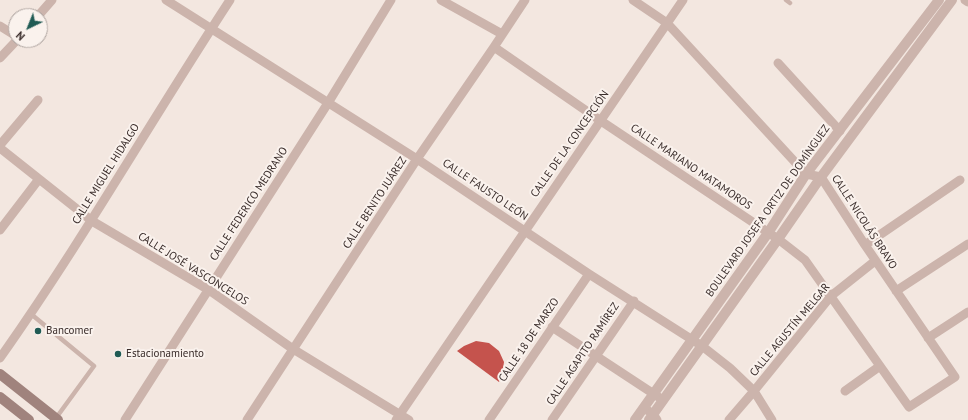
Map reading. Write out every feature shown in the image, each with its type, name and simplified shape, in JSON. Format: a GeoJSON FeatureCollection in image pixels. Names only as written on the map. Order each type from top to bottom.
{"type":"FeatureCollection","features":[{"type":"Feature","properties":{"kind":"main road"},"geometry":{"type":"LineString","coordinates":[[0,374],[57,419]]}},
{"type":"Feature","properties":{"kind":"main road"},"geometry":{"type":"LineString","coordinates":[[0,397],[29,420]]}},
{"type":"Feature","properties":{"kind":"street"},"geometry":{"type":"LineString","coordinates":[[45,8],[52,0]]}},
{"type":"Feature","properties":{"kind":"street","name":"CALLE FAUSTO LEÓN"},"geometry":{"type":"LineString","coordinates":[[166,0],[417,159],[589,274],[634,301],[702,346],[730,368],[754,391],[772,420]]}},
{"type":"Feature","properties":{"kind":"street","name":"CALLE MIGUEL HIDALGO"},"geometry":{"type":"LineString","coordinates":[[0,358],[31,314],[92,221],[211,28],[230,0]]}},
{"type":"Feature","properties":{"kind":"street","name":"CALLE FEDERICO MEDRANO"},"geometry":{"type":"LineString","coordinates":[[125,420],[328,103],[391,0]]}},
{"type":"Feature","properties":{"kind":"street"},"geometry":{"type":"LineString","coordinates":[[441,0],[502,34]]}},
{"type":"Feature","properties":{"kind":"street","name":"CALLE BENITO JUÁREZ"},"geometry":{"type":"LineString","coordinates":[[247,420],[417,159],[525,0]]}},
{"type":"Feature","properties":{"kind":"street"},"geometry":{"type":"LineString","coordinates":[[633,0],[667,23],[806,174]]}},
{"type":"Feature","properties":{"kind":"street","name":"CALLE DE LA CONCEPCIÓN"},"geometry":{"type":"LineString","coordinates":[[398,417],[683,0]]}},
{"type":"Feature","properties":{"kind":"street","name":"BOULEVARD JOSEFA ORTIZ DE DOMÍNGUEZ"},"geometry":{"type":"LineString","coordinates":[[635,420],[768,233],[806,174],[938,0]]}},
{"type":"Feature","properties":{"kind":"street"},"geometry":{"type":"LineString","coordinates":[[644,408],[653,418],[662,400],[702,346],[821,177],[952,0]]}},
{"type":"Feature","properties":{"kind":"street","name":"CALLE MARIANO MATAMOROS"},"geometry":{"type":"LineString","coordinates":[[494,47],[601,121],[778,239],[805,260],[909,407]]}},
{"type":"Feature","properties":{"kind":"street"},"geometry":{"type":"LineString","coordinates":[[0,58],[9,48]]}},
{"type":"Feature","properties":{"kind":"street"},"geometry":{"type":"LineString","coordinates":[[778,63],[840,131]]}},
{"type":"Feature","properties":{"kind":"street"},"geometry":{"type":"LineString","coordinates":[[0,146],[38,100]]}},
{"type":"Feature","properties":{"kind":"street","name":"CALLE JOSÉ VASCONCELOS"},"geometry":{"type":"LineString","coordinates":[[0,146],[39,180],[92,221],[208,290],[293,349],[398,417],[409,420]]}},
{"type":"Feature","properties":{"kind":"street","name":"CALLE NICOLÁS BRAVO"},"geometry":{"type":"LineString","coordinates":[[806,174],[821,177],[865,246],[955,377],[909,407]]}},
{"type":"Feature","properties":{"kind":"street"},"geometry":{"type":"LineString","coordinates":[[0,230],[39,180]]}},
{"type":"Feature","properties":{"kind":"street"},"geometry":{"type":"LineString","coordinates":[[865,246],[960,180]]}},
{"type":"Feature","properties":{"kind":"street"},"geometry":{"type":"LineString","coordinates":[[896,291],[968,244]]}},
{"type":"Feature","properties":{"kind":"street","name":"CALLE AGUSTÍN MELGAR"},"geometry":{"type":"LineString","coordinates":[[729,420],[831,296],[875,260]]}},
{"type":"Feature","properties":{"kind":"street","name":"CALLE 18 DE MARZO"},"geometry":{"type":"LineString","coordinates":[[489,420],[589,274]]}},
{"type":"Feature","properties":{"kind":"street","name":"CALLE AGAPITO RAMÍREZ"},"geometry":{"type":"LineString","coordinates":[[552,420],[634,301]]}},
{"type":"Feature","properties":{"kind":"street"},"geometry":{"type":"LineString","coordinates":[[928,338],[968,312]]}},
{"type":"Feature","properties":{"kind":"street"},"geometry":{"type":"LineString","coordinates":[[552,327],[662,400]]}},
{"type":"Feature","properties":{"kind":"street"},"geometry":{"type":"LineString","coordinates":[[845,391],[880,366]]}},
{"type":"Feature","properties":{"kind":"lane"},"geometry":{"type":"LineString","coordinates":[[31,314],[94,366],[57,419]]}},
{"type":"Feature","properties":{"kind":"building"},"geometry":{"type":"Polygon","coordinates":[[[476,341],[489,343],[499,351],[504,362],[502,375],[499,382],[457,351],[476,341]]]}},
{"type":"Feature","properties":{"kind":"place","name":"Bancomer"},"geometry":{"type":"Point","coordinates":[38,331]}},
{"type":"Feature","properties":{"kind":"place","name":"Estacionamiento"},"geometry":{"type":"Point","coordinates":[118,354]}}]}
